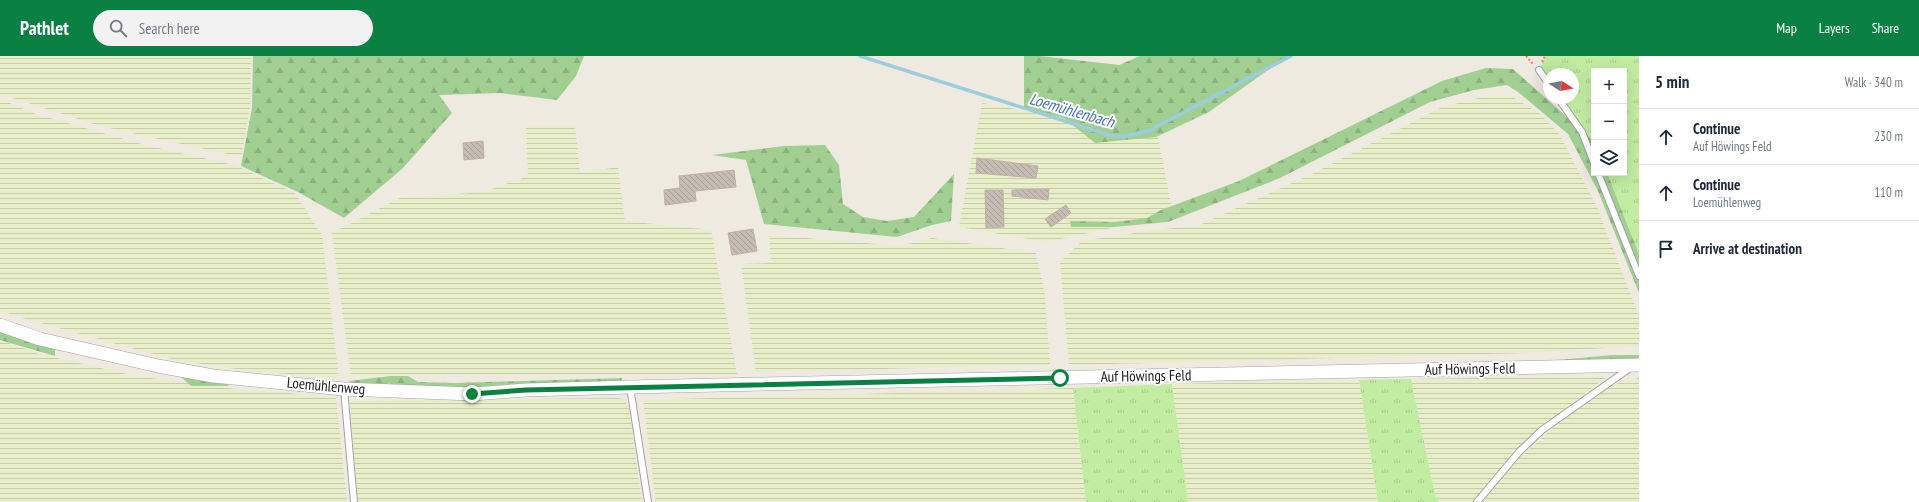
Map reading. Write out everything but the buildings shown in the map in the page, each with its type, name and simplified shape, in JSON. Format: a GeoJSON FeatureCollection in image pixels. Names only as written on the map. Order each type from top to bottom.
{"type":"FeatureCollection","features":[{"type":"Feature","properties":{"kind":"street","name":"Loemühlenweg"},"geometry":{"type":"LineString","coordinates":[[0,325],[40,339],[174,369],[213,376],[344,389],[472,394],[526,390],[658,387]]}},
{"type":"Feature","properties":{"kind":"street","name":"Auf Höwings Feld"},"geometry":{"type":"LineString","coordinates":[[658,387],[1637,365]]}},
{"type":"Feature","properties":{"kind":"lane"},"geometry":{"type":"LineString","coordinates":[[1539,70],[1543,76]]}},
{"type":"Feature","properties":{"kind":"lane"},"geometry":{"type":"LineString","coordinates":[[1562,104],[1582,132],[1591,155]]}},
{"type":"Feature","properties":{"kind":"lane"},"geometry":{"type":"LineString","coordinates":[[1599,176],[1639,276]]}},
{"type":"Feature","properties":{"kind":"lane","name":"Auf Höwings Feld"},"geometry":{"type":"LineString","coordinates":[[1477,502],[1519,452],[1542,430],[1637,365]]}},
{"type":"Feature","properties":{"kind":"lane"},"geometry":{"type":"LineString","coordinates":[[630,387],[648,502]]}},
{"type":"Feature","properties":{"kind":"lane"},"geometry":{"type":"LineString","coordinates":[[344,389],[354,502]]}},
{"type":"Feature","properties":{"kind":"green space"},"geometry":{"type":"Polygon","coordinates":[[[0,56],[251,56],[250,108],[241,157],[100,126],[0,94],[0,56]]]}},
{"type":"Feature","properties":{"kind":"green space"},"geometry":{"type":"Polygon","coordinates":[[[253,56],[584,56],[576,76],[557,100],[501,93],[439,95],[452,113],[402,169],[344,218],[298,192],[241,166],[252,108],[253,56]]]}},
{"type":"Feature","properties":{"kind":"green space"},"geometry":{"type":"Polygon","coordinates":[[[1024,56],[1040,56],[1119,65],[1140,56],[1288,56],[1209,112],[1156,137],[1095,143],[1064,118],[1024,109],[1024,56]]]}},
{"type":"Feature","properties":{"kind":"green space"},"geometry":{"type":"Polygon","coordinates":[[[1546,56],[1639,56],[1639,276],[1599,176],[1627,176],[1627,68],[1591,68],[1591,158],[1561,104],[1579,104],[1579,68],[1543,68],[1543,76],[1539,70],[1546,56]]]}},
{"type":"Feature","properties":{"kind":"green space"},"geometry":{"type":"Polygon","coordinates":[[[1486,68],[1513,69],[1543,96],[1543,104],[1552,104],[1591,138],[1591,176],[1608,176],[1639,255],[1639,293],[1598,191],[1568,134],[1518,92],[1507,85],[1474,90],[1430,102],[1280,178],[1168,222],[1113,227],[1071,227],[1070,221],[1115,222],[1147,218],[1161,210],[1239,181],[1442,81],[1486,68]]]}},
{"type":"Feature","properties":{"kind":"green space"},"geometry":{"type":"Polygon","coordinates":[[[1510,95],[1540,114],[1560,135],[1597,207],[1639,316],[1639,346],[1525,353],[1069,365],[1060,262],[1082,241],[1154,230],[1197,226],[1314,173],[1442,107],[1487,96],[1510,95]]]}},
{"type":"Feature","properties":{"kind":"green space"},"geometry":{"type":"Polygon","coordinates":[[[0,99],[36,114],[145,145],[234,165],[295,193],[322,235],[339,378],[250,371],[175,360],[15,316],[0,310],[0,99]]]}},
{"type":"Feature","properties":{"kind":"green space"},"geometry":{"type":"Polygon","coordinates":[[[982,103],[1061,117],[1098,140],[1158,137],[1173,215],[1047,242],[959,227],[982,103]]]}},
{"type":"Feature","properties":{"kind":"green space"},"geometry":{"type":"Polygon","coordinates":[[[526,126],[575,126],[580,173],[618,167],[625,221],[711,230],[737,374],[482,374],[351,376],[332,233],[400,198],[484,192],[528,176],[526,126]]]}},
{"type":"Feature","properties":{"kind":"green space"},"geometry":{"type":"Polygon","coordinates":[[[825,145],[839,165],[843,204],[863,217],[887,221],[914,217],[954,174],[951,221],[932,225],[897,237],[764,224],[746,160],[712,155],[784,146],[825,145]]]}},
{"type":"Feature","properties":{"kind":"green space"},"geometry":{"type":"Polygon","coordinates":[[[769,235],[901,246],[932,238],[1036,253],[1045,295],[1050,365],[756,372],[741,264],[771,263],[769,235]]]}},
{"type":"Feature","properties":{"kind":"green space"},"geometry":{"type":"Polygon","coordinates":[[[0,332],[55,347],[55,356],[0,340],[0,332]]]}},
{"type":"Feature","properties":{"kind":"green space"},"geometry":{"type":"Polygon","coordinates":[[[0,340],[39,354],[136,376],[226,388],[336,397],[347,502],[0,502],[0,340]]]}},
{"type":"Feature","properties":{"kind":"green space"},"geometry":{"type":"Polygon","coordinates":[[[1612,355],[1639,355],[1639,368],[1536,362],[1612,355]]]}},
{"type":"Feature","properties":{"kind":"green space"},"geometry":{"type":"Polygon","coordinates":[[[210,370],[229,386],[191,386],[180,376],[210,370]]]}},
{"type":"Feature","properties":{"kind":"green space"},"geometry":{"type":"Polygon","coordinates":[[[391,376],[408,376],[418,382],[456,383],[622,378],[620,393],[407,397],[389,383],[368,397],[358,396],[349,381],[391,376]]]}},
{"type":"Feature","properties":{"kind":"green space"},"geometry":{"type":"Polygon","coordinates":[[[1608,376],[1546,423],[1524,442],[1506,461],[1473,502],[1439,502],[1435,495],[1411,379],[1608,376]]]}},
{"type":"Feature","properties":{"kind":"green space"},"geometry":{"type":"Polygon","coordinates":[[[1639,378],[1639,502],[1483,502],[1515,462],[1554,427],[1604,390],[1623,381],[1639,378]]]}},
{"type":"Feature","properties":{"kind":"green space"},"geometry":{"type":"Polygon","coordinates":[[[1411,379],[1435,495],[1439,502],[1378,502],[1359,380],[1411,379]]]}},
{"type":"Feature","properties":{"kind":"green space"},"geometry":{"type":"Polygon","coordinates":[[[1359,380],[1378,502],[1188,502],[1172,384],[1359,380]]]}},
{"type":"Feature","properties":{"kind":"green space"},"geometry":{"type":"Polygon","coordinates":[[[1172,384],[1188,502],[1086,502],[1073,388],[1172,384]]]}},
{"type":"Feature","properties":{"kind":"green space"},"geometry":{"type":"Polygon","coordinates":[[[1073,388],[1086,502],[656,502],[643,400],[1073,388]]]}},
{"type":"Feature","properties":{"kind":"green space"},"geometry":{"type":"Polygon","coordinates":[[[624,399],[629,409],[642,502],[358,502],[350,401],[624,399]]]}},
{"type":"Feature","properties":{"kind":"waterway","name":"Loemühlenbach"},"geometry":{"type":"LineString","coordinates":[[860,56],[1112,136],[1127,136],[1150,130],[1291,56]]}},
{"type":"Feature","properties":{"kind":"route"},"geometry":{"type":"LineString","coordinates":[[472,394],[526,390],[1060,378]]}}]}
